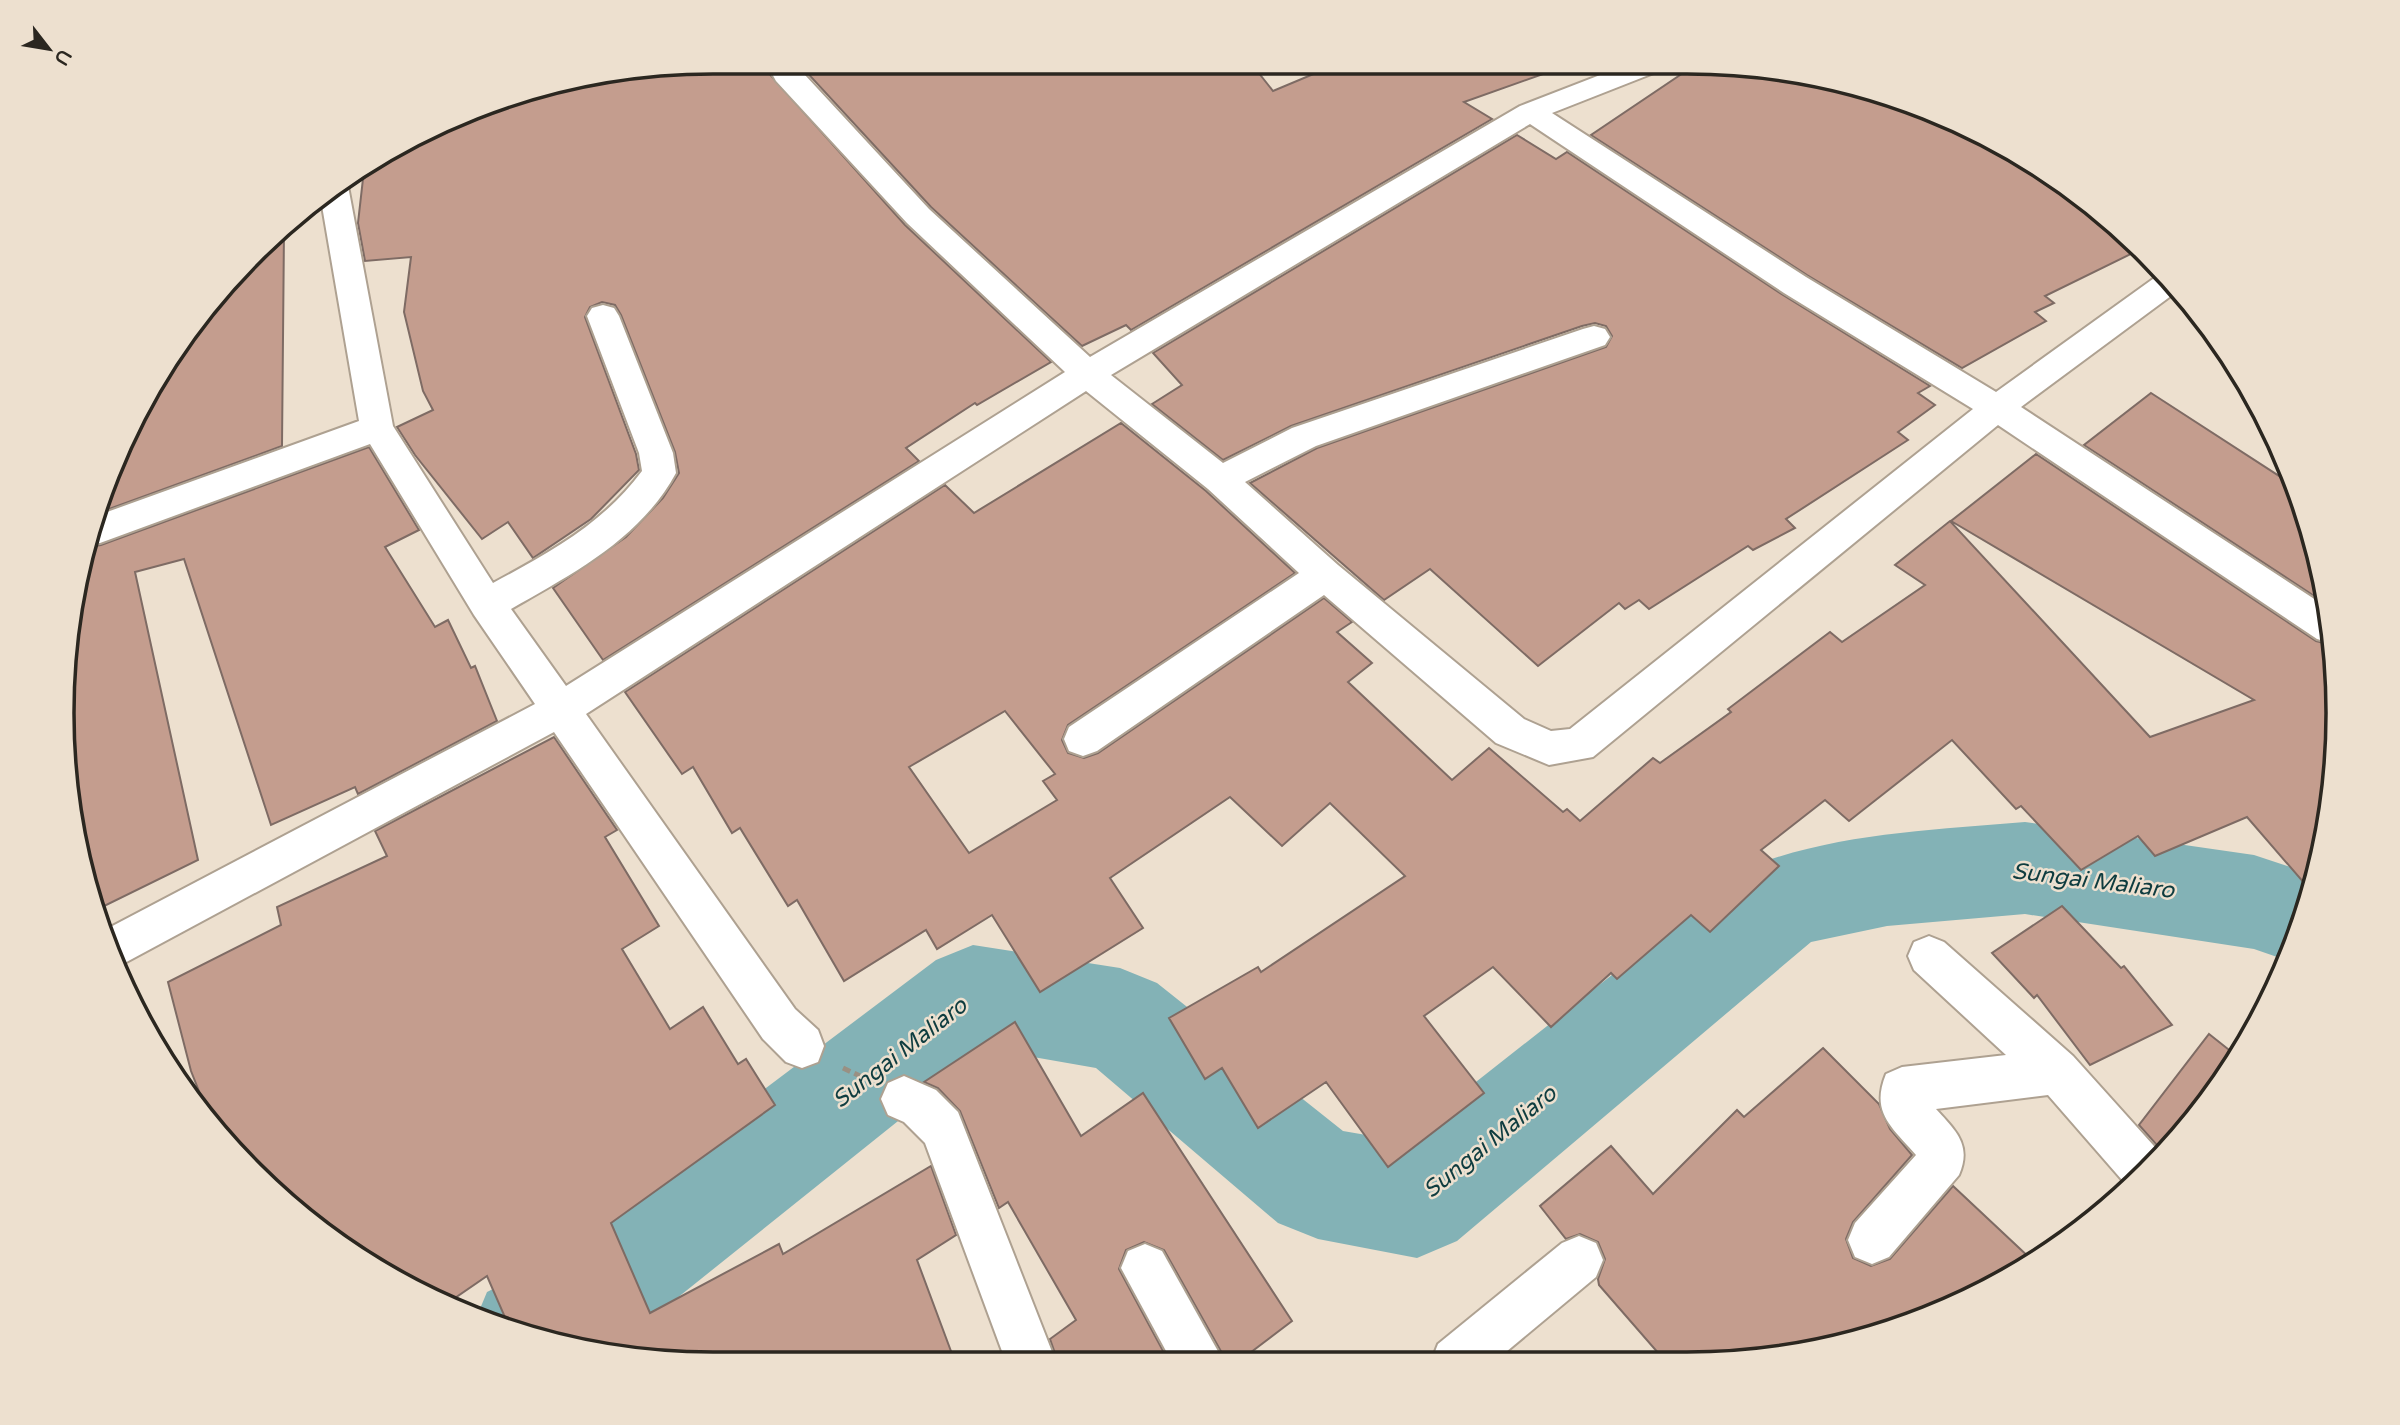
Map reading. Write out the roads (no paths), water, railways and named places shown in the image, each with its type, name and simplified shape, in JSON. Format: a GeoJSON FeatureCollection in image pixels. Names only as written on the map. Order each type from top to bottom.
{"type":"FeatureCollection","features":[{"type":"Feature","properties":{"kind":"street"},"geometry":{"type":"LineString","coordinates":[[785,74],[918,216],[1087,374],[1220,480],[1325,575],[1510,731],[1549,748],[1579,745],[1997,408],[2163,286]]}},
{"type":"Feature","properties":{"kind":"street"},"geometry":{"type":"LineString","coordinates":[[117,945],[562,709],[1087,374],[1530,112],[1626,74]]}},
{"type":"Feature","properties":{"kind":"street"},"geometry":{"type":"LineString","coordinates":[[1530,112],[1795,285],[1997,408],[2320,621]]}},
{"type":"Feature","properties":{"kind":"street"},"geometry":{"type":"LineString","coordinates":[[325,205],[377,428],[487,604],[779,1024],[802,1046]]}},
{"type":"Feature","properties":{"kind":"street"},"geometry":{"type":"LineString","coordinates":[[487,604],[591,545],[645,497],[659,473],[656,453],[603,316]]}},
{"type":"Feature","properties":{"kind":"street"},"geometry":{"type":"LineString","coordinates":[[1220,480],[1304,437],[1594,337]]}},
{"type":"Feature","properties":{"kind":"street"},"geometry":{"type":"LineString","coordinates":[[101,528],[377,428]]}},
{"type":"Feature","properties":{"kind":"street"},"geometry":{"type":"LineString","coordinates":[[1083,739],[1325,575]]}},
{"type":"Feature","properties":{"kind":"street"},"geometry":{"type":"LineString","coordinates":[[1929,956],[2057,1072],[2139,1164]]}},
{"type":"Feature","properties":{"kind":"street"},"geometry":{"type":"LineString","coordinates":[[1872,1240],[1942,1159],[1940,1148],[1901,1102],[1902,1090],[2057,1072]]}},
{"type":"Feature","properties":{"kind":"street"},"geometry":{"type":"LineString","coordinates":[[904,1099],[920,1105],[942,1128],[1027,1352]]}},
{"type":"Feature","properties":{"kind":"street"},"geometry":{"type":"LineString","coordinates":[[1469,1352],[1579,1260]]}},
{"type":"Feature","properties":{"kind":"street"},"geometry":{"type":"LineString","coordinates":[[1145,1268],[1193,1352]]}},
{"type":"Feature","properties":{"kind":"waterway","name":"Sungai Maliaro"},"geometry":{"type":"LineString","coordinates":[[541,1328],[553,1322],[973,996],[1120,1020],[1318,1183],[1417,1201],[1785,900],[1887,880],[2025,868],[2254,902],[2294,915]]}}]}
